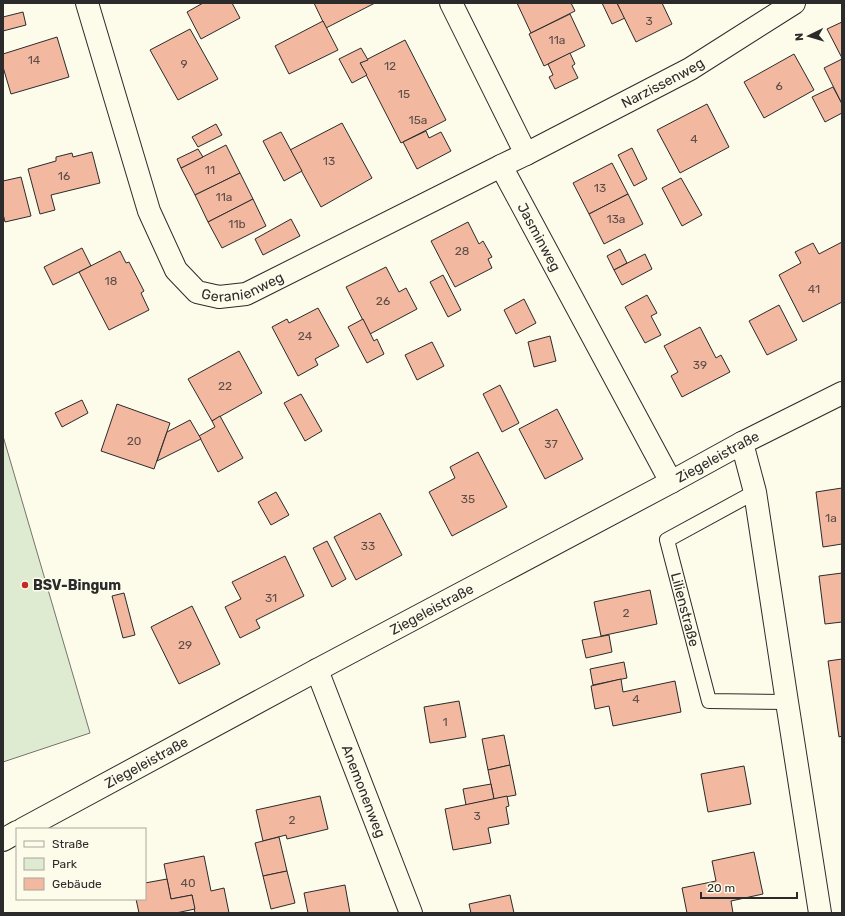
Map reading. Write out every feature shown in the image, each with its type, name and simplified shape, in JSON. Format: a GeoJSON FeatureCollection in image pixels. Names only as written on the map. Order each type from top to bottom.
{"type":"FeatureCollection","features":[{"type":"Feature","properties":{"kind":"street","name":"Geranienweg"},"geometry":{"type":"LineString","coordinates":[[87,3],[149,211],[176,270],[197,292],[219,297],[246,294],[501,166]]}},
{"type":"Feature","properties":{"kind":"street"},"geometry":{"type":"LineString","coordinates":[[451,3],[526,154],[501,166]]}},
{"type":"Feature","properties":{"kind":"street","name":"Narzissenweg"},"geometry":{"type":"LineString","coordinates":[[526,154],[690,69],[794,3]]}},
{"type":"Feature","properties":{"kind":"street","name":"Jasminweg"},"geometry":{"type":"LineString","coordinates":[[501,166],[671,482]]}},
{"type":"Feature","properties":{"kind":"street","name":"Ziegeleistraße"},"geometry":{"type":"LineString","coordinates":[[25,828],[742,443],[842,393]]}},
{"type":"Feature","properties":{"kind":"street"},"geometry":{"type":"LineString","coordinates":[[742,443],[755,492],[820,913]]}},
{"type":"Feature","properties":{"kind":"street","name":"Anemonenweg"},"geometry":{"type":"LineString","coordinates":[[317,670],[411,913]]}},
{"type":"Feature","properties":{"kind":"street"},"geometry":{"type":"LineString","coordinates":[[3,840],[16,833]]}},
{"type":"Feature","properties":{"kind":"lane","name":"Lilienstraße"},"geometry":{"type":"LineString","coordinates":[[755,492],[667,540],[709,700],[787,702]]}},
{"type":"Feature","properties":{"kind":"green space","name":"BSV-Bingum"},"geometry":{"type":"Polygon","coordinates":[[[3,436],[90,733],[3,762],[3,436]]]}},
{"type":"Feature","properties":{"kind":"building"},"geometry":{"type":"Polygon","coordinates":[[[203,3],[232,3],[240,18],[201,39],[187,12],[203,3]]]}},
{"type":"Feature","properties":{"kind":"building"},"geometry":{"type":"Polygon","coordinates":[[[314,3],[375,3],[326,28],[314,3]]]}},
{"type":"Feature","properties":{"kind":"building"},"geometry":{"type":"Polygon","coordinates":[[[517,3],[571,3],[575,11],[531,33],[517,3]]]}},
{"type":"Feature","properties":{"kind":"building"},"geometry":{"type":"Polygon","coordinates":[[[602,3],[617,3],[625,18],[612,24],[602,3]]]}},
{"type":"Feature","properties":{"kind":"building"},"geometry":{"type":"Polygon","coordinates":[[[617,3],[662,3],[672,24],[636,42],[617,3]]]}},
{"type":"Feature","properties":{"kind":"building"},"geometry":{"type":"Polygon","coordinates":[[[23,12],[26,25],[3,31],[3,17],[23,12]]]}},
{"type":"Feature","properties":{"kind":"building"},"geometry":{"type":"Polygon","coordinates":[[[570,14],[585,46],[544,66],[529,34],[570,14]]]}},
{"type":"Feature","properties":{"kind":"building"},"geometry":{"type":"Polygon","coordinates":[[[323,21],[338,50],[289,74],[275,46],[323,21]]]}},
{"type":"Feature","properties":{"kind":"building"},"geometry":{"type":"Polygon","coordinates":[[[842,22],[842,58],[827,29],[842,22]]]}},
{"type":"Feature","properties":{"kind":"building"},"geometry":{"type":"Polygon","coordinates":[[[190,29],[218,79],[178,100],[150,50],[190,29]]]}},
{"type":"Feature","properties":{"kind":"building"},"geometry":{"type":"Polygon","coordinates":[[[57,37],[69,77],[11,94],[3,67],[3,54],[57,37]]]}},
{"type":"Feature","properties":{"kind":"building"},"geometry":{"type":"Polygon","coordinates":[[[405,40],[446,120],[401,143],[360,63],[405,40]]]}},
{"type":"Feature","properties":{"kind":"building"},"geometry":{"type":"Polygon","coordinates":[[[361,48],[368,60],[360,63],[367,75],[352,83],[339,59],[361,48]]]}},
{"type":"Feature","properties":{"kind":"building"},"geometry":{"type":"Polygon","coordinates":[[[570,53],[575,64],[572,66],[578,78],[555,89],[549,77],[553,75],[548,64],[570,53]]]}},
{"type":"Feature","properties":{"kind":"building"},"geometry":{"type":"Polygon","coordinates":[[[794,54],[814,90],[764,118],[744,82],[794,54]]]}},
{"type":"Feature","properties":{"kind":"building"},"geometry":{"type":"Polygon","coordinates":[[[842,59],[842,104],[824,68],[842,59]]]}},
{"type":"Feature","properties":{"kind":"building"},"geometry":{"type":"Polygon","coordinates":[[[833,87],[842,104],[842,113],[825,122],[812,97],[833,87]]]}},
{"type":"Feature","properties":{"kind":"building"},"geometry":{"type":"Polygon","coordinates":[[[707,104],[729,147],[680,173],[657,130],[707,104]]]}},
{"type":"Feature","properties":{"kind":"building"},"geometry":{"type":"Polygon","coordinates":[[[342,123],[372,178],[321,207],[290,150],[342,123]]]}},
{"type":"Feature","properties":{"kind":"building"},"geometry":{"type":"Polygon","coordinates":[[[216,124],[222,135],[198,147],[192,137],[216,124]]]}},
{"type":"Feature","properties":{"kind":"building"},"geometry":{"type":"Polygon","coordinates":[[[426,131],[429,138],[441,132],[451,151],[417,169],[403,142],[426,131]]]}},
{"type":"Feature","properties":{"kind":"building"},"geometry":{"type":"Polygon","coordinates":[[[281,132],[302,171],[284,181],[263,141],[281,132]]]}},
{"type":"Feature","properties":{"kind":"building"},"geometry":{"type":"Polygon","coordinates":[[[226,145],[240,173],[195,195],[181,168],[226,145]]]}},
{"type":"Feature","properties":{"kind":"building"},"geometry":{"type":"Polygon","coordinates":[[[632,148],[647,179],[634,186],[618,155],[632,148]]]}},
{"type":"Feature","properties":{"kind":"building"},"geometry":{"type":"Polygon","coordinates":[[[198,149],[203,157],[181,168],[177,159],[198,149]]]}},
{"type":"Feature","properties":{"kind":"building"},"geometry":{"type":"Polygon","coordinates":[[[92,152],[100,183],[51,195],[55,210],[40,214],[28,169],[56,161],[56,157],[72,153],[73,157],[92,152]]]}},
{"type":"Feature","properties":{"kind":"building"},"geometry":{"type":"Polygon","coordinates":[[[612,163],[628,194],[589,214],[573,183],[612,163]]]}},
{"type":"Feature","properties":{"kind":"building"},"geometry":{"type":"Polygon","coordinates":[[[240,173],[253,199],[208,222],[195,195],[240,173]]]}},
{"type":"Feature","properties":{"kind":"building"},"geometry":{"type":"Polygon","coordinates":[[[21,177],[31,216],[5,222],[3,214],[3,181],[21,177]]]}},
{"type":"Feature","properties":{"kind":"building"},"geometry":{"type":"Polygon","coordinates":[[[681,178],[702,215],[682,226],[662,188],[681,178]]]}},
{"type":"Feature","properties":{"kind":"building"},"geometry":{"type":"Polygon","coordinates":[[[628,194],[643,224],[604,244],[589,214],[628,194]]]}},
{"type":"Feature","properties":{"kind":"building"},"geometry":{"type":"Polygon","coordinates":[[[253,199],[266,226],[222,248],[208,222],[253,199]]]}},
{"type":"Feature","properties":{"kind":"building"},"geometry":{"type":"Polygon","coordinates":[[[291,219],[300,236],[263,255],[255,239],[291,219]]]}},
{"type":"Feature","properties":{"kind":"building"},"geometry":{"type":"Polygon","coordinates":[[[468,222],[479,244],[483,241],[492,257],[488,259],[492,268],[455,287],[431,241],[468,222]]]}},
{"type":"Feature","properties":{"kind":"building"},"geometry":{"type":"Polygon","coordinates":[[[842,242],[842,302],[803,322],[779,275],[801,263],[795,252],[813,243],[819,254],[842,242]]]}},
{"type":"Feature","properties":{"kind":"building"},"geometry":{"type":"Polygon","coordinates":[[[82,248],[91,266],[53,285],[44,267],[82,248]]]}},
{"type":"Feature","properties":{"kind":"building"},"geometry":{"type":"Polygon","coordinates":[[[620,249],[627,263],[614,270],[607,256],[620,249]]]}},
{"type":"Feature","properties":{"kind":"building"},"geometry":{"type":"Polygon","coordinates":[[[120,251],[126,263],[129,262],[144,291],[141,293],[149,310],[109,330],[79,272],[120,251]]]}},
{"type":"Feature","properties":{"kind":"building"},"geometry":{"type":"Polygon","coordinates":[[[645,254],[652,269],[622,285],[614,270],[645,254]]]}},
{"type":"Feature","properties":{"kind":"building"},"geometry":{"type":"Polygon","coordinates":[[[386,267],[399,292],[406,288],[417,309],[370,334],[346,287],[386,267]]]}},
{"type":"Feature","properties":{"kind":"building"},"geometry":{"type":"Polygon","coordinates":[[[443,275],[461,310],[448,317],[430,282],[443,275]]]}},
{"type":"Feature","properties":{"kind":"building"},"geometry":{"type":"Polygon","coordinates":[[[647,295],[657,313],[651,316],[661,335],[645,343],[625,307],[647,295]]]}},
{"type":"Feature","properties":{"kind":"building"},"geometry":{"type":"Polygon","coordinates":[[[524,299],[536,323],[516,334],[504,310],[524,299]]]}},
{"type":"Feature","properties":{"kind":"building"},"geometry":{"type":"Polygon","coordinates":[[[779,305],[797,340],[767,355],[749,321],[779,305]]]}},
{"type":"Feature","properties":{"kind":"building"},"geometry":{"type":"Polygon","coordinates":[[[318,308],[339,346],[315,359],[318,365],[298,376],[272,327],[287,319],[289,323],[318,308]]]}},
{"type":"Feature","properties":{"kind":"building"},"geometry":{"type":"Polygon","coordinates":[[[363,319],[374,341],[377,339],[384,354],[367,363],[348,327],[363,319]]]}},
{"type":"Feature","properties":{"kind":"building"},"geometry":{"type":"Polygon","coordinates":[[[700,327],[716,358],[721,355],[730,372],[682,397],[671,376],[678,372],[664,346],[700,327]]]}},
{"type":"Feature","properties":{"kind":"building"},"geometry":{"type":"Polygon","coordinates":[[[550,336],[556,361],[534,367],[528,342],[550,336]]]}},
{"type":"Feature","properties":{"kind":"building"},"geometry":{"type":"Polygon","coordinates":[[[432,342],[444,366],[417,380],[405,355],[432,342]]]}},
{"type":"Feature","properties":{"kind":"building"},"geometry":{"type":"Polygon","coordinates":[[[239,351],[262,393],[212,421],[188,379],[239,351]]]}},
{"type":"Feature","properties":{"kind":"building"},"geometry":{"type":"Polygon","coordinates":[[[500,385],[519,423],[502,432],[483,394],[500,385]]]}},
{"type":"Feature","properties":{"kind":"building"},"geometry":{"type":"Polygon","coordinates":[[[301,394],[322,431],[305,441],[284,403],[301,394]]]}},
{"type":"Feature","properties":{"kind":"building"},"geometry":{"type":"Polygon","coordinates":[[[82,400],[88,413],[62,427],[55,413],[82,400]]]}},
{"type":"Feature","properties":{"kind":"building"},"geometry":{"type":"Polygon","coordinates":[[[117,404],[170,423],[154,469],[101,451],[117,404]]]}},
{"type":"Feature","properties":{"kind":"building"},"geometry":{"type":"Polygon","coordinates":[[[557,409],[583,459],[545,479],[519,429],[557,409]]]}},
{"type":"Feature","properties":{"kind":"building"},"geometry":{"type":"Polygon","coordinates":[[[220,416],[243,458],[218,472],[199,436],[215,427],[212,421],[220,416]]]}},
{"type":"Feature","properties":{"kind":"building"},"geometry":{"type":"Polygon","coordinates":[[[190,420],[201,439],[157,461],[167,432],[190,420]]]}},
{"type":"Feature","properties":{"kind":"building"},"geometry":{"type":"Polygon","coordinates":[[[478,452],[507,507],[452,536],[429,492],[455,478],[450,467],[478,452]]]}},
{"type":"Feature","properties":{"kind":"building"},"geometry":{"type":"Polygon","coordinates":[[[842,488],[842,544],[823,547],[816,492],[842,488]]]}},
{"type":"Feature","properties":{"kind":"building"},"geometry":{"type":"Polygon","coordinates":[[[276,492],[289,515],[271,525],[258,502],[276,492]]]}},
{"type":"Feature","properties":{"kind":"building"},"geometry":{"type":"Polygon","coordinates":[[[380,513],[402,555],[356,580],[334,537],[380,513]]]}},
{"type":"Feature","properties":{"kind":"building"},"geometry":{"type":"Polygon","coordinates":[[[327,541],[346,579],[332,587],[313,548],[327,541]]]}},
{"type":"Feature","properties":{"kind":"building"},"geometry":{"type":"Polygon","coordinates":[[[285,556],[304,596],[256,620],[260,628],[240,638],[225,607],[241,599],[232,582],[285,556]]]}},
{"type":"Feature","properties":{"kind":"building"},"geometry":{"type":"Polygon","coordinates":[[[842,573],[842,622],[825,624],[819,576],[842,573]]]}},
{"type":"Feature","properties":{"kind":"building"},"geometry":{"type":"Polygon","coordinates":[[[650,590],[657,624],[601,636],[594,602],[650,590]]]}},
{"type":"Feature","properties":{"kind":"building"},"geometry":{"type":"Polygon","coordinates":[[[124,593],[135,635],[123,638],[112,596],[124,593]]]}},
{"type":"Feature","properties":{"kind":"building"},"geometry":{"type":"Polygon","coordinates":[[[192,606],[220,664],[179,684],[151,627],[192,606]]]}},
{"type":"Feature","properties":{"kind":"building"},"geometry":{"type":"Polygon","coordinates":[[[609,635],[612,652],[586,658],[582,640],[609,635]]]}},
{"type":"Feature","properties":{"kind":"building"},"geometry":{"type":"Polygon","coordinates":[[[842,659],[842,736],[839,737],[828,661],[842,659]]]}},
{"type":"Feature","properties":{"kind":"building"},"geometry":{"type":"Polygon","coordinates":[[[624,662],[627,678],[593,685],[590,669],[624,662]]]}},
{"type":"Feature","properties":{"kind":"building"},"geometry":{"type":"Polygon","coordinates":[[[621,679],[623,692],[675,681],[681,712],[613,726],[609,706],[595,709],[591,686],[621,679]]]}},
{"type":"Feature","properties":{"kind":"building"},"geometry":{"type":"Polygon","coordinates":[[[459,701],[466,737],[430,743],[424,707],[459,701]]]}},
{"type":"Feature","properties":{"kind":"building"},"geometry":{"type":"Polygon","coordinates":[[[504,735],[510,765],[488,770],[482,739],[504,735]]]}},
{"type":"Feature","properties":{"kind":"building"},"geometry":{"type":"Polygon","coordinates":[[[510,765],[516,795],[494,799],[488,770],[510,765]]]}},
{"type":"Feature","properties":{"kind":"building"},"geometry":{"type":"Polygon","coordinates":[[[744,766],[751,804],[708,812],[701,774],[744,766]]]}},
{"type":"Feature","properties":{"kind":"building"},"geometry":{"type":"Polygon","coordinates":[[[491,784],[494,799],[466,805],[463,789],[491,784]]]}},
{"type":"Feature","properties":{"kind":"building"},"geometry":{"type":"Polygon","coordinates":[[[320,796],[328,829],[287,839],[286,835],[263,841],[256,810],[320,796]]]}},
{"type":"Feature","properties":{"kind":"building"},"geometry":{"type":"Polygon","coordinates":[[[507,796],[509,806],[506,807],[509,824],[488,828],[491,843],[453,850],[445,809],[507,796]]]}},
{"type":"Feature","properties":{"kind":"building"},"geometry":{"type":"Polygon","coordinates":[[[279,837],[287,871],[263,876],[255,843],[279,837]]]}},
{"type":"Feature","properties":{"kind":"building"},"geometry":{"type":"Polygon","coordinates":[[[754,852],[763,894],[731,901],[733,913],[687,913],[682,888],[716,881],[712,861],[754,852]]]}},
{"type":"Feature","properties":{"kind":"building"},"geometry":{"type":"Polygon","coordinates":[[[204,856],[211,891],[224,888],[229,913],[195,913],[192,895],[171,899],[164,864],[204,856]]]}},
{"type":"Feature","properties":{"kind":"building"},"geometry":{"type":"Polygon","coordinates":[[[287,871],[295,903],[271,909],[263,876],[287,871]]]}},
{"type":"Feature","properties":{"kind":"building"},"geometry":{"type":"Polygon","coordinates":[[[167,879],[171,899],[192,895],[195,909],[176,913],[139,913],[136,900],[146,900],[146,883],[167,879]]]}},
{"type":"Feature","properties":{"kind":"building"},"geometry":{"type":"Polygon","coordinates":[[[345,885],[350,913],[308,913],[304,893],[345,885]]]}},
{"type":"Feature","properties":{"kind":"building"},"geometry":{"type":"Polygon","coordinates":[[[510,895],[514,913],[471,913],[469,904],[510,895]]]}},
{"type":"Feature","properties":{"kind":"place","name":"BSV-Bingum"},"geometry":{"type":"Point","coordinates":[25,585]}}]}
